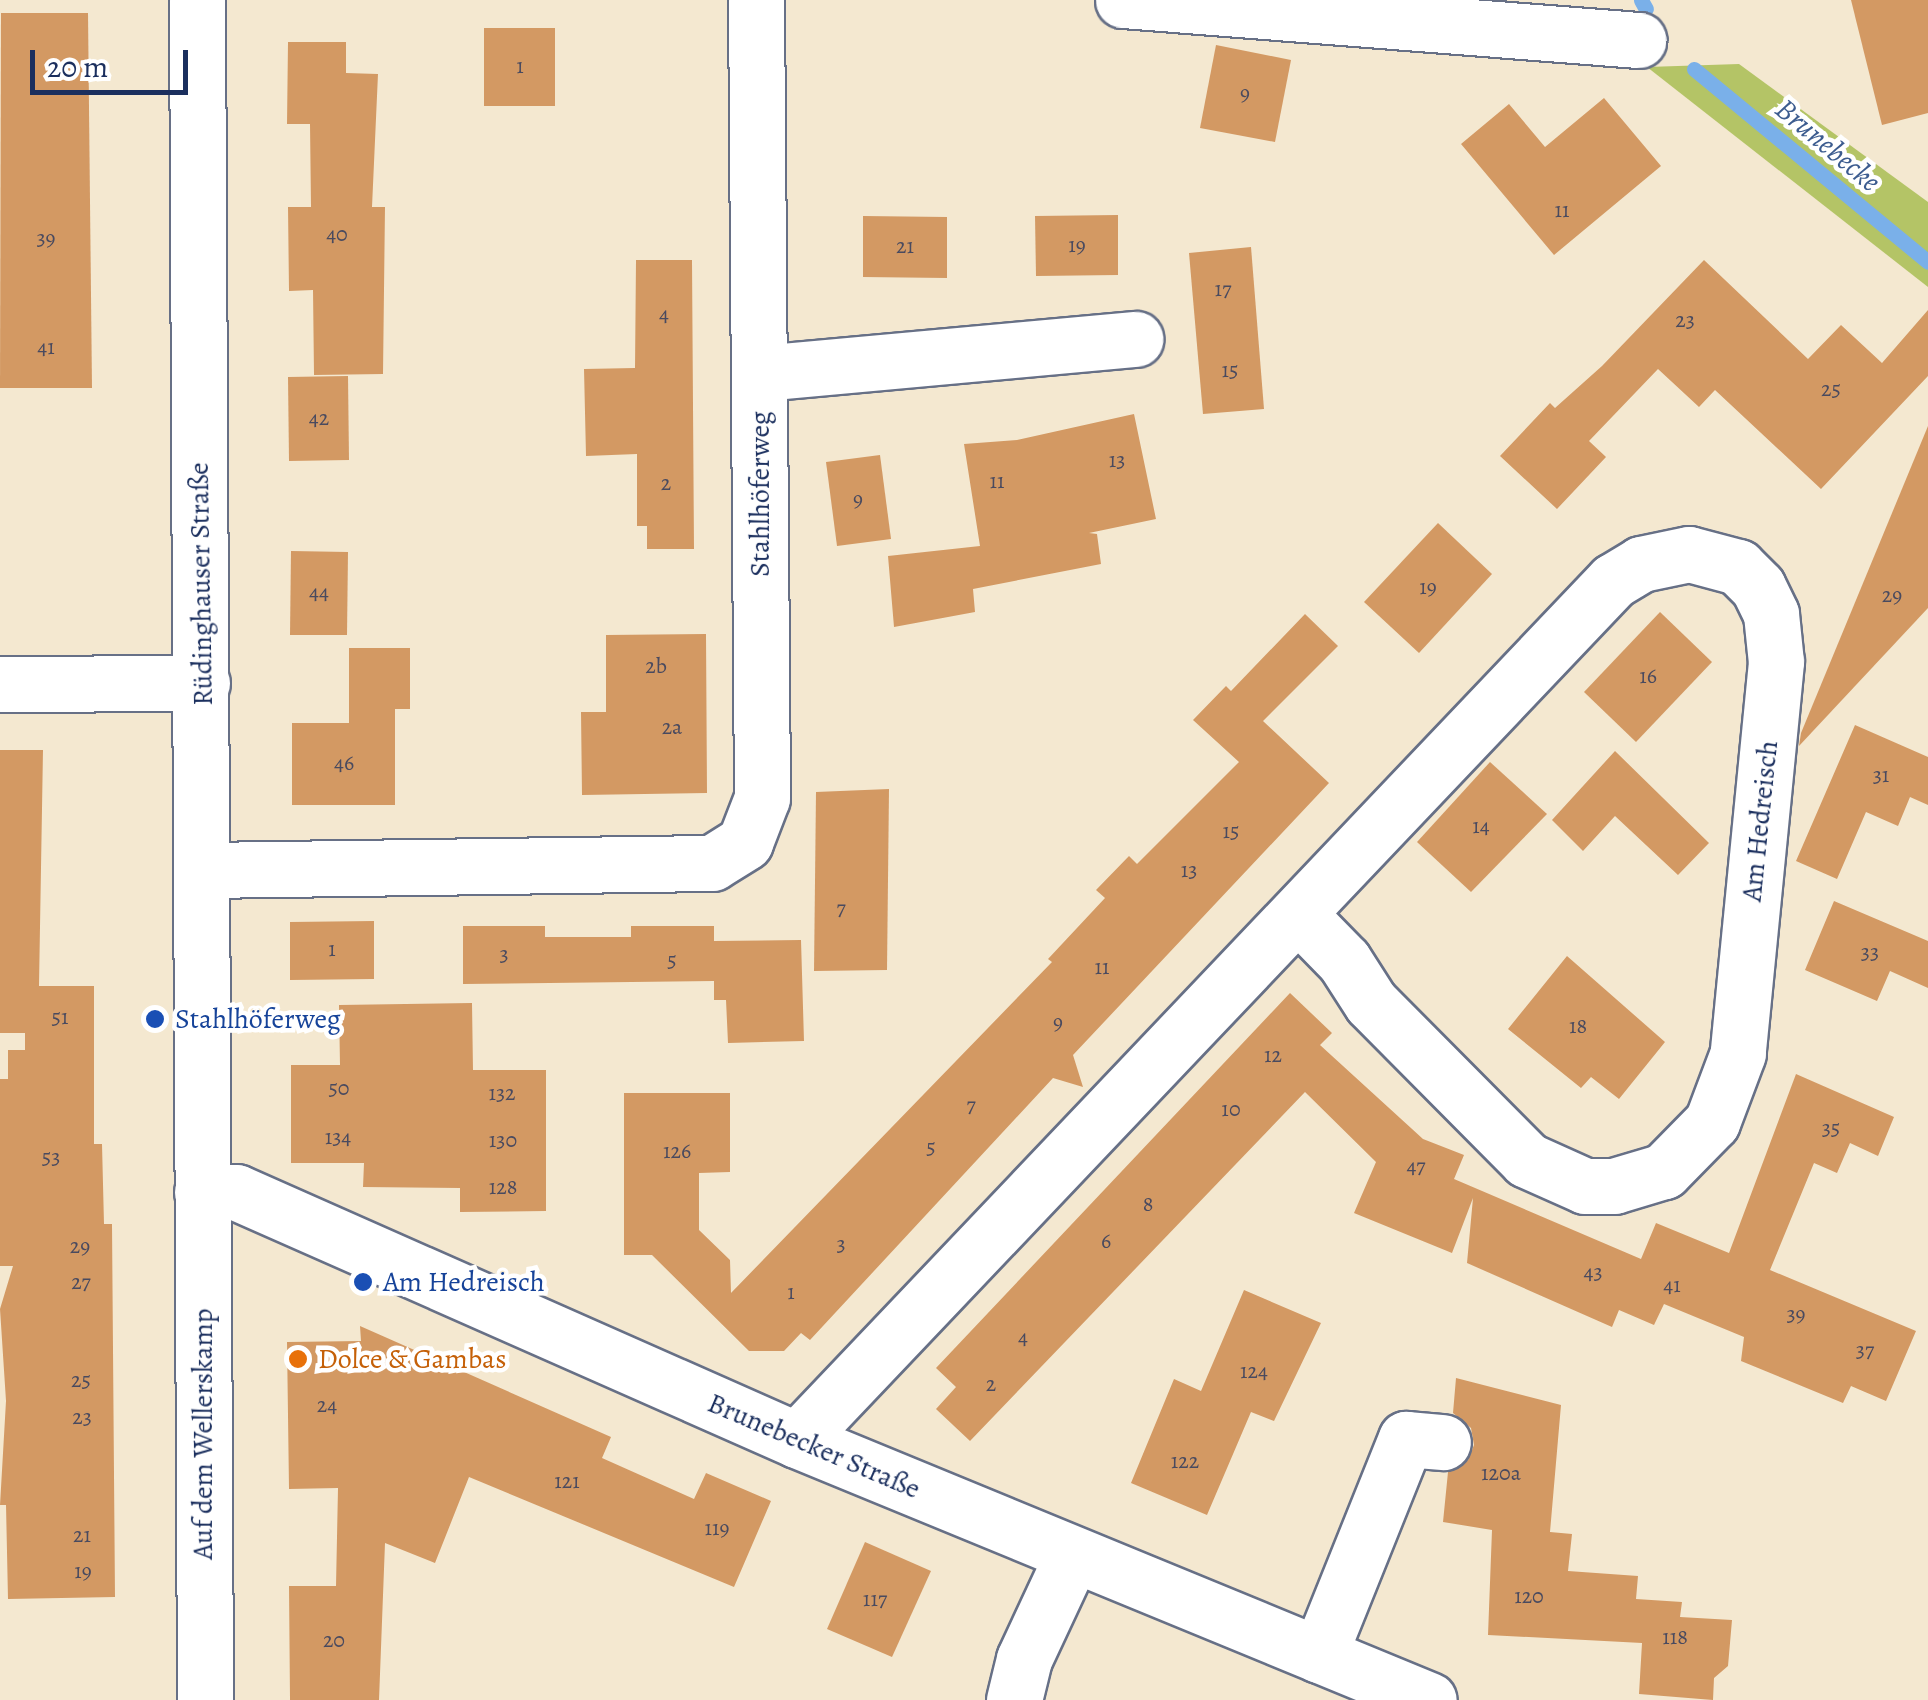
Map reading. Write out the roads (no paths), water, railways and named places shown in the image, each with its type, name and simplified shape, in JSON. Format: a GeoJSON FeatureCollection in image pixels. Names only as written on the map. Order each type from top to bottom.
{"type":"FeatureCollection","features":[{"type":"Feature","properties":{"kind":"street","name":"Rüdinghauser Straße"},"geometry":{"type":"LineString","coordinates":[[197,0],[202,1180]]}},
{"type":"Feature","properties":{"kind":"street","name":"Stahlhöferweg"},"geometry":{"type":"LineString","coordinates":[[203,870],[712,863],[731,855],[757,822],[762,798],[756,0]]}},
{"type":"Feature","properties":{"kind":"street"},"geometry":{"type":"LineString","coordinates":[[1123,0],[1638,40]]}},
{"type":"Feature","properties":{"kind":"street","name":"Stahlhöferweg"},"geometry":{"type":"LineString","coordinates":[[761,373],[1135,339]]}},
{"type":"Feature","properties":{"kind":"street","name":"Am Hedreisch"},"geometry":{"type":"LineString","coordinates":[[797,1440],[1614,582],[1641,564],[1689,554],[1738,567],[1758,587],[1771,614],[1776,662],[1738,1053],[1712,1122],[1664,1171],[1614,1186],[1584,1186],[1528,1160],[1371,1003],[1344,961],[1298,914]]}},
{"type":"Feature","properties":{"kind":"street"},"geometry":{"type":"LineString","coordinates":[[0,684],[202,684]]}},
{"type":"Feature","properties":{"kind":"street","name":"Brunebecker Straße"},"geometry":{"type":"LineString","coordinates":[[202,1180],[797,1440],[1429,1700]]}},
{"type":"Feature","properties":{"kind":"street","name":"Auf dem Wellerskamp"},"geometry":{"type":"LineString","coordinates":[[202,1180],[205,1700]]}},
{"type":"Feature","properties":{"kind":"street"},"geometry":{"type":"LineString","coordinates":[[1319,1655],[1406,1439],[1443,1442]]}},
{"type":"Feature","properties":{"kind":"street"},"geometry":{"type":"LineString","coordinates":[[1014,1700],[1024,1658],[1072,1556]]}},
{"type":"Feature","properties":{"kind":"waterway","name":"Brunebecke"},"geometry":{"type":"LineString","coordinates":[[1641,0],[1646,9]]}},
{"type":"Feature","properties":{"kind":"waterway","name":"Brunebecke"},"geometry":{"type":"LineString","coordinates":[[1694,69],[1928,262]]}},
{"type":"Feature","properties":{"kind":"place","name":"Stahlhöferweg"},"geometry":{"type":"Point","coordinates":[155,1019]}},
{"type":"Feature","properties":{"kind":"place","name":"Am Hedreisch"},"geometry":{"type":"Point","coordinates":[363,1282]}},
{"type":"Feature","properties":{"kind":"place","name":"Dolce & Gambas"},"geometry":{"type":"Point","coordinates":[298,1359]}}]}
